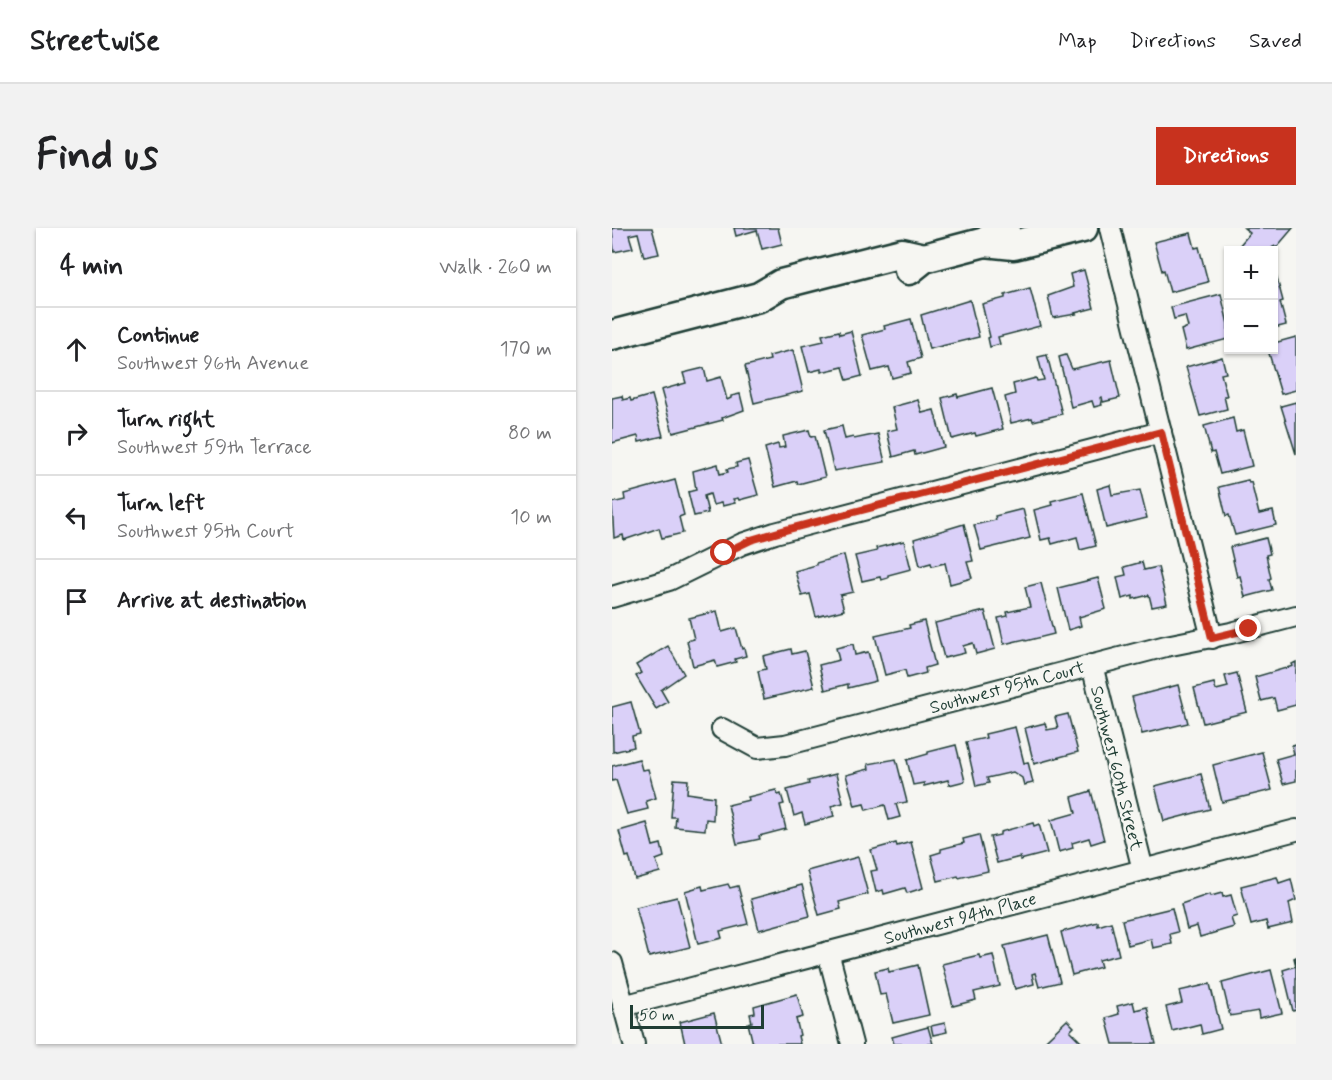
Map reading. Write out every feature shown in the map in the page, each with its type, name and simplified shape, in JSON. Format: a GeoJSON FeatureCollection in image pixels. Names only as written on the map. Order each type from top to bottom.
{"type":"FeatureCollection","features":[{"type":"Feature","properties":{"kind":"street"},"geometry":{"type":"LineString","coordinates":[[612,335],[759,297],[781,284],[902,253],[924,258],[990,232],[1014,245],[1083,228]]}},
{"type":"Feature","properties":{"kind":"street"},"geometry":{"type":"LineString","coordinates":[[1110,228],[1212,638]]}},
{"type":"Feature","properties":{"kind":"street"},"geometry":{"type":"LineString","coordinates":[[612,597],[669,580],[742,544],[775,533],[1161,432]]}},
{"type":"Feature","properties":{"kind":"street","name":"Southwest 95th Court"},"geometry":{"type":"LineString","coordinates":[[722,729],[757,748],[785,745],[1166,646],[1212,638],[1296,616]]}},
{"type":"Feature","properties":{"kind":"street","name":"Southwest 60th Street"},"geometry":{"type":"LineString","coordinates":[[1092,665],[1143,870]]}},
{"type":"Feature","properties":{"kind":"street","name":"Southwest 94th Place"},"geometry":{"type":"LineString","coordinates":[[623,1006],[1296,830]]}},
{"type":"Feature","properties":{"kind":"street"},"geometry":{"type":"LineString","coordinates":[[828,952],[852,1044]]}},
{"type":"Feature","properties":{"kind":"street"},"geometry":{"type":"LineString","coordinates":[[612,963],[634,1044]]}},
{"type":"Feature","properties":{"kind":"building"},"geometry":{"type":"Polygon","coordinates":[[[612,228],[652,228],[659,254],[644,257],[638,233],[629,235],[633,248],[614,252],[612,228]]]}},
{"type":"Feature","properties":{"kind":"building"},"geometry":{"type":"Polygon","coordinates":[[[734,228],[778,228],[782,244],[762,249],[757,230],[736,236],[734,228]]]}},
{"type":"Feature","properties":{"kind":"building"},"geometry":{"type":"Polygon","coordinates":[[[1244,228],[1293,228],[1278,246],[1239,246],[1250,233],[1244,228]]]}},
{"type":"Feature","properties":{"kind":"building"},"geometry":{"type":"Polygon","coordinates":[[[1191,233],[1195,248],[1199,247],[1208,282],[1170,292],[1154,242],[1191,233]]]}},
{"type":"Feature","properties":{"kind":"building"},"geometry":{"type":"Polygon","coordinates":[[[1084,270],[1094,308],[1053,318],[1048,296],[1073,287],[1070,274],[1084,270]]]}},
{"type":"Feature","properties":{"kind":"building"},"geometry":{"type":"Polygon","coordinates":[[[1278,282],[1283,301],[1280,302],[1286,325],[1278,327],[1278,282]]]}},
{"type":"Feature","properties":{"kind":"building"},"geometry":{"type":"Polygon","coordinates":[[[1030,288],[1040,326],[998,337],[1000,344],[990,347],[988,338],[990,337],[982,304],[1030,288]]]}},
{"type":"Feature","properties":{"kind":"building"},"geometry":{"type":"Polygon","coordinates":[[[1221,294],[1224,307],[1224,340],[1186,350],[1181,330],[1188,327],[1185,316],[1174,319],[1171,307],[1221,294]]]}},
{"type":"Feature","properties":{"kind":"building"},"geometry":{"type":"Polygon","coordinates":[[[970,300],[979,337],[929,349],[921,315],[970,300]]]}},
{"type":"Feature","properties":{"kind":"building"},"geometry":{"type":"Polygon","coordinates":[[[911,319],[921,358],[908,362],[911,373],[892,378],[889,367],[872,371],[862,335],[911,319]]]}},
{"type":"Feature","properties":{"kind":"building"},"geometry":{"type":"Polygon","coordinates":[[[839,331],[840,334],[851,331],[862,376],[847,380],[843,367],[809,372],[802,346],[824,341],[822,335],[839,331]]]}},
{"type":"Feature","properties":{"kind":"building"},"geometry":{"type":"Polygon","coordinates":[[[1296,337],[1296,390],[1281,394],[1269,354],[1278,354],[1278,342],[1296,337]]]}},
{"type":"Feature","properties":{"kind":"building"},"geometry":{"type":"Polygon","coordinates":[[[793,350],[803,391],[754,403],[745,366],[770,360],[769,356],[793,350]]]}},
{"type":"Feature","properties":{"kind":"building"},"geometry":{"type":"Polygon","coordinates":[[[1047,355],[1062,414],[1033,421],[1032,418],[1011,423],[1005,397],[1015,394],[1013,384],[1036,378],[1037,381],[1044,380],[1038,357],[1047,355]]]}},
{"type":"Feature","properties":{"kind":"building"},"geometry":{"type":"Polygon","coordinates":[[[1066,355],[1072,369],[1111,360],[1120,398],[1103,402],[1102,397],[1100,398],[1102,405],[1094,407],[1092,401],[1071,407],[1059,357],[1066,355]]]}},
{"type":"Feature","properties":{"kind":"building"},"geometry":{"type":"Polygon","coordinates":[[[1222,357],[1226,373],[1221,374],[1227,396],[1224,396],[1227,409],[1200,416],[1186,367],[1222,357]]]}},
{"type":"Feature","properties":{"kind":"building"},"geometry":{"type":"Polygon","coordinates":[[[704,368],[707,381],[721,377],[727,400],[731,396],[740,394],[744,410],[722,418],[723,420],[673,433],[661,390],[686,383],[683,373],[704,368]]]}},
{"type":"Feature","properties":{"kind":"building"},"geometry":{"type":"Polygon","coordinates":[[[992,388],[1003,429],[952,439],[942,398],[957,394],[958,397],[992,388]]]}},
{"type":"Feature","properties":{"kind":"building"},"geometry":{"type":"Polygon","coordinates":[[[652,395],[663,436],[639,442],[638,436],[612,443],[612,398],[622,396],[623,400],[630,398],[631,401],[652,395]]]}},
{"type":"Feature","properties":{"kind":"building"},"geometry":{"type":"Polygon","coordinates":[[[918,400],[922,413],[934,410],[944,447],[915,455],[914,451],[893,457],[887,431],[897,429],[892,407],[918,400]]]}},
{"type":"Feature","properties":{"kind":"building"},"geometry":{"type":"Polygon","coordinates":[[[1296,402],[1296,454],[1281,406],[1296,402]]]}},
{"type":"Feature","properties":{"kind":"building"},"geometry":{"type":"Polygon","coordinates":[[[1233,418],[1236,432],[1243,430],[1252,466],[1220,474],[1214,452],[1211,453],[1204,426],[1233,418]]]}},
{"type":"Feature","properties":{"kind":"building"},"geometry":{"type":"Polygon","coordinates":[[[842,426],[845,439],[878,434],[885,462],[834,471],[824,430],[842,426]]]}},
{"type":"Feature","properties":{"kind":"building"},"geometry":{"type":"Polygon","coordinates":[[[809,430],[811,437],[815,436],[825,477],[775,487],[765,448],[778,444],[779,448],[785,447],[783,436],[809,430]]]}},
{"type":"Feature","properties":{"kind":"building"},"geometry":{"type":"Polygon","coordinates":[[[748,460],[758,495],[739,500],[738,498],[733,499],[735,503],[722,506],[721,503],[713,505],[710,494],[704,496],[708,513],[694,516],[688,492],[696,490],[693,471],[718,464],[720,474],[728,472],[727,469],[737,467],[736,463],[748,460]]]}},
{"type":"Feature","properties":{"kind":"building"},"geometry":{"type":"Polygon","coordinates":[[[675,480],[684,515],[679,517],[683,533],[662,538],[659,528],[624,540],[623,535],[614,538],[612,503],[625,500],[624,494],[675,480]]]}},
{"type":"Feature","properties":{"kind":"building"},"geometry":{"type":"Polygon","coordinates":[[[1248,480],[1249,483],[1251,482],[1259,514],[1273,511],[1276,525],[1235,535],[1229,515],[1226,516],[1219,487],[1248,480]]]}},
{"type":"Feature","properties":{"kind":"building"},"geometry":{"type":"Polygon","coordinates":[[[1110,485],[1112,495],[1140,490],[1147,518],[1106,528],[1097,489],[1110,485]]]}},
{"type":"Feature","properties":{"kind":"building"},"geometry":{"type":"Polygon","coordinates":[[[1083,493],[1096,546],[1080,550],[1077,537],[1052,544],[1050,538],[1041,540],[1034,510],[1052,505],[1051,501],[1083,493]]]}},
{"type":"Feature","properties":{"kind":"building"},"geometry":{"type":"Polygon","coordinates":[[[1023,509],[1030,538],[981,550],[974,525],[996,520],[995,516],[1023,509]]]}},
{"type":"Feature","properties":{"kind":"building"},"geometry":{"type":"Polygon","coordinates":[[[964,524],[973,561],[967,562],[972,578],[950,584],[945,563],[920,566],[914,539],[964,524]]]}},
{"type":"Feature","properties":{"kind":"building"},"geometry":{"type":"Polygon","coordinates":[[[1266,538],[1270,554],[1266,555],[1272,590],[1245,597],[1240,576],[1237,577],[1230,547],[1266,538]]]}},
{"type":"Feature","properties":{"kind":"building"},"geometry":{"type":"Polygon","coordinates":[[[904,541],[911,569],[888,575],[888,578],[881,580],[880,577],[862,581],[855,556],[904,541]]]}},
{"type":"Feature","properties":{"kind":"building"},"geometry":{"type":"Polygon","coordinates":[[[844,555],[853,592],[840,595],[844,610],[816,617],[810,594],[802,596],[795,571],[844,555]]]}},
{"type":"Feature","properties":{"kind":"building"},"geometry":{"type":"Polygon","coordinates":[[[1142,562],[1144,570],[1158,567],[1167,604],[1152,607],[1149,595],[1122,599],[1117,577],[1126,575],[1124,567],[1142,562]]]}},
{"type":"Feature","properties":{"kind":"building"},"geometry":{"type":"Polygon","coordinates":[[[1098,578],[1106,609],[1079,617],[1081,626],[1068,630],[1058,588],[1098,578]]]}},
{"type":"Feature","properties":{"kind":"building"},"geometry":{"type":"Polygon","coordinates":[[[1041,583],[1054,634],[1004,644],[998,618],[1008,616],[1007,612],[1030,607],[1025,587],[1041,583]]]}},
{"type":"Feature","properties":{"kind":"building"},"geometry":{"type":"Polygon","coordinates":[[[717,611],[722,632],[736,628],[746,656],[735,659],[736,662],[717,667],[715,660],[693,666],[687,641],[694,639],[689,618],[717,611]]]}},
{"type":"Feature","properties":{"kind":"building"},"geometry":{"type":"Polygon","coordinates":[[[985,611],[995,649],[976,654],[973,643],[963,646],[965,653],[944,658],[935,623],[985,611]]]}},
{"type":"Feature","properties":{"kind":"building"},"geometry":{"type":"Polygon","coordinates":[[[924,621],[935,665],[925,668],[926,673],[907,678],[905,670],[885,675],[875,636],[910,628],[909,625],[924,621]]]}},
{"type":"Feature","properties":{"kind":"building"},"geometry":{"type":"Polygon","coordinates":[[[853,644],[855,655],[868,652],[876,681],[848,688],[848,684],[825,690],[819,665],[839,660],[836,648],[853,644]]]}},
{"type":"Feature","properties":{"kind":"building"},"geometry":{"type":"Polygon","coordinates":[[[668,646],[684,674],[661,690],[668,702],[656,709],[636,676],[641,673],[636,665],[668,646]]]}},
{"type":"Feature","properties":{"kind":"building"},"geometry":{"type":"Polygon","coordinates":[[[791,649],[792,654],[805,651],[814,687],[764,699],[758,671],[766,669],[763,656],[791,649]]]}},
{"type":"Feature","properties":{"kind":"building"},"geometry":{"type":"Polygon","coordinates":[[[1296,662],[1296,705],[1277,710],[1274,698],[1261,701],[1255,677],[1293,666],[1292,664],[1296,662]]]}},
{"type":"Feature","properties":{"kind":"building"},"geometry":{"type":"Polygon","coordinates":[[[1237,673],[1247,712],[1203,723],[1194,688],[1214,683],[1216,690],[1228,687],[1225,676],[1237,673]]]}},
{"type":"Feature","properties":{"kind":"building"},"geometry":{"type":"Polygon","coordinates":[[[1178,685],[1188,723],[1142,734],[1132,697],[1178,685]]]}},
{"type":"Feature","properties":{"kind":"building"},"geometry":{"type":"Polygon","coordinates":[[[631,702],[640,734],[632,736],[634,747],[613,752],[612,707],[631,702]]]}},
{"type":"Feature","properties":{"kind":"building"},"geometry":{"type":"Polygon","coordinates":[[[1068,714],[1078,752],[1034,764],[1025,728],[1045,723],[1047,730],[1058,728],[1055,717],[1068,714]]]}},
{"type":"Feature","properties":{"kind":"building"},"geometry":{"type":"Polygon","coordinates":[[[1015,727],[1024,763],[1028,762],[1033,783],[1024,785],[1022,778],[1013,772],[987,778],[989,783],[976,786],[966,742],[986,738],[985,734],[1015,727]]]}},
{"type":"Feature","properties":{"kind":"building"},"geometry":{"type":"Polygon","coordinates":[[[1296,744],[1296,781],[1283,784],[1276,759],[1294,754],[1292,745],[1296,744]]]}},
{"type":"Feature","properties":{"kind":"building"},"geometry":{"type":"Polygon","coordinates":[[[956,745],[965,781],[949,785],[948,780],[924,786],[924,783],[913,785],[907,760],[956,745]]]}},
{"type":"Feature","properties":{"kind":"building"},"geometry":{"type":"Polygon","coordinates":[[[1262,752],[1272,790],[1222,802],[1213,765],[1262,752]]]}},
{"type":"Feature","properties":{"kind":"building"},"geometry":{"type":"Polygon","coordinates":[[[639,759],[642,770],[648,769],[656,798],[646,801],[648,809],[627,814],[616,780],[612,781],[612,766],[639,759]]]}},
{"type":"Feature","properties":{"kind":"building"},"geometry":{"type":"Polygon","coordinates":[[[896,759],[907,802],[896,804],[900,817],[889,820],[885,805],[866,810],[864,804],[855,806],[846,775],[869,769],[868,764],[896,759]]]}},
{"type":"Feature","properties":{"kind":"building"},"geometry":{"type":"Polygon","coordinates":[[[836,774],[843,803],[831,806],[834,816],[805,824],[802,813],[794,816],[787,790],[809,784],[808,781],[836,774]]]}},
{"type":"Feature","properties":{"kind":"building"},"geometry":{"type":"Polygon","coordinates":[[[1201,774],[1210,809],[1164,821],[1155,786],[1201,774]]]}},
{"type":"Feature","properties":{"kind":"building"},"geometry":{"type":"Polygon","coordinates":[[[674,779],[688,780],[687,793],[714,797],[713,820],[706,819],[705,830],[675,827],[676,817],[671,817],[674,779]]]}},
{"type":"Feature","properties":{"kind":"building"},"geometry":{"type":"Polygon","coordinates":[[[776,790],[778,795],[781,794],[784,804],[780,805],[786,829],[759,836],[760,839],[737,844],[728,805],[776,790]]]}},
{"type":"Feature","properties":{"kind":"building"},"geometry":{"type":"Polygon","coordinates":[[[1091,791],[1104,840],[1091,844],[1089,838],[1072,843],[1073,848],[1059,852],[1051,820],[1076,813],[1072,797],[1091,791]]]}},
{"type":"Feature","properties":{"kind":"building"},"geometry":{"type":"Polygon","coordinates":[[[647,823],[653,846],[661,844],[664,857],[656,860],[660,872],[635,879],[619,831],[647,823]]]}},
{"type":"Feature","properties":{"kind":"building"},"geometry":{"type":"Polygon","coordinates":[[[1033,823],[1034,826],[1039,824],[1047,853],[997,863],[990,837],[1033,823]]]}},
{"type":"Feature","properties":{"kind":"building"},"geometry":{"type":"Polygon","coordinates":[[[979,835],[988,871],[938,881],[931,855],[941,852],[941,849],[964,843],[963,839],[979,835]]]}},
{"type":"Feature","properties":{"kind":"building"},"geometry":{"type":"Polygon","coordinates":[[[911,842],[923,888],[907,893],[905,888],[884,894],[883,890],[876,892],[871,871],[877,870],[871,850],[896,843],[897,846],[911,842]]]}},
{"type":"Feature","properties":{"kind":"building"},"geometry":{"type":"Polygon","coordinates":[[[858,857],[868,894],[839,902],[841,909],[819,915],[807,871],[858,857]]]}},
{"type":"Feature","properties":{"kind":"building"},"geometry":{"type":"Polygon","coordinates":[[[1277,877],[1279,883],[1291,879],[1296,900],[1289,903],[1293,923],[1268,929],[1266,921],[1251,925],[1241,886],[1277,877]]]}},
{"type":"Feature","properties":{"kind":"building"},"geometry":{"type":"Polygon","coordinates":[[[728,884],[730,888],[738,886],[748,924],[720,931],[722,938],[698,944],[685,891],[702,886],[703,890],[728,884]]]}},
{"type":"Feature","properties":{"kind":"building"},"geometry":{"type":"Polygon","coordinates":[[[802,885],[810,916],[759,930],[751,899],[802,885]]]}},
{"type":"Feature","properties":{"kind":"building"},"geometry":{"type":"Polygon","coordinates":[[[1222,893],[1223,897],[1231,895],[1237,916],[1231,918],[1234,927],[1200,937],[1197,926],[1187,929],[1181,904],[1210,894],[1211,896],[1222,893]]]}},
{"type":"Feature","properties":{"kind":"building"},"geometry":{"type":"Polygon","coordinates":[[[677,897],[690,947],[649,957],[636,907],[677,897]]]}},
{"type":"Feature","properties":{"kind":"building"},"geometry":{"type":"Polygon","coordinates":[[[1172,908],[1178,932],[1170,934],[1172,944],[1153,948],[1151,939],[1128,945],[1122,920],[1172,908]]]}},
{"type":"Feature","properties":{"kind":"building"},"geometry":{"type":"Polygon","coordinates":[[[1098,922],[1098,926],[1111,922],[1119,955],[1099,960],[1101,967],[1072,975],[1061,932],[1098,922]]]}},
{"type":"Feature","properties":{"kind":"building"},"geometry":{"type":"Polygon","coordinates":[[[1048,935],[1060,982],[1039,987],[1035,973],[1032,974],[1034,984],[1015,989],[1004,946],[1048,935]]]}},
{"type":"Feature","properties":{"kind":"building"},"geometry":{"type":"Polygon","coordinates":[[[979,955],[980,958],[993,955],[1000,986],[974,992],[976,1000],[953,1006],[942,964],[979,955]]]}},
{"type":"Feature","properties":{"kind":"building"},"geometry":{"type":"Polygon","coordinates":[[[918,965],[929,1015],[893,1023],[886,994],[880,995],[875,971],[888,968],[889,972],[918,965]]]}},
{"type":"Feature","properties":{"kind":"building"},"geometry":{"type":"Polygon","coordinates":[[[1296,966],[1296,1010],[1293,1011],[1283,970],[1296,966]]]}},
{"type":"Feature","properties":{"kind":"building"},"geometry":{"type":"Polygon","coordinates":[[[1271,970],[1282,1013],[1259,1018],[1258,1011],[1230,1016],[1222,983],[1271,970]]]}},
{"type":"Feature","properties":{"kind":"building"},"geometry":{"type":"Polygon","coordinates":[[[1210,984],[1221,1029],[1202,1034],[1200,1024],[1172,1031],[1166,1007],[1182,1003],[1179,991],[1210,984]]]}},
{"type":"Feature","properties":{"kind":"building"},"geometry":{"type":"Polygon","coordinates":[[[797,994],[803,1017],[796,1019],[800,1044],[753,1044],[748,1023],[752,1022],[750,1014],[755,1013],[754,1006],[797,994]]]}},
{"type":"Feature","properties":{"kind":"building"},"geometry":{"type":"Polygon","coordinates":[[[1133,1002],[1135,1010],[1147,1007],[1156,1044],[1113,1044],[1106,1018],[1119,1014],[1117,1006],[1133,1002]]]}},
{"type":"Feature","properties":{"kind":"building"},"geometry":{"type":"Polygon","coordinates":[[[714,1013],[722,1044],[685,1044],[680,1022],[714,1013]]]}},
{"type":"Feature","properties":{"kind":"building"},"geometry":{"type":"Polygon","coordinates":[[[1067,1020],[1074,1027],[1070,1031],[1083,1044],[1047,1044],[1049,1042],[1046,1040],[1067,1020]]]}},
{"type":"Feature","properties":{"kind":"building"},"geometry":{"type":"Polygon","coordinates":[[[945,1023],[947,1032],[933,1035],[931,1026],[945,1023]]]}},
{"type":"Feature","properties":{"kind":"building"},"geometry":{"type":"Polygon","coordinates":[[[928,1027],[933,1044],[894,1044],[892,1037],[928,1027]]]}},
{"type":"Feature","properties":{"kind":"route"},"geometry":{"type":"LineString","coordinates":[[724,553],[751,540],[789,529],[1161,432],[1212,638],[1249,629]]}}]}
